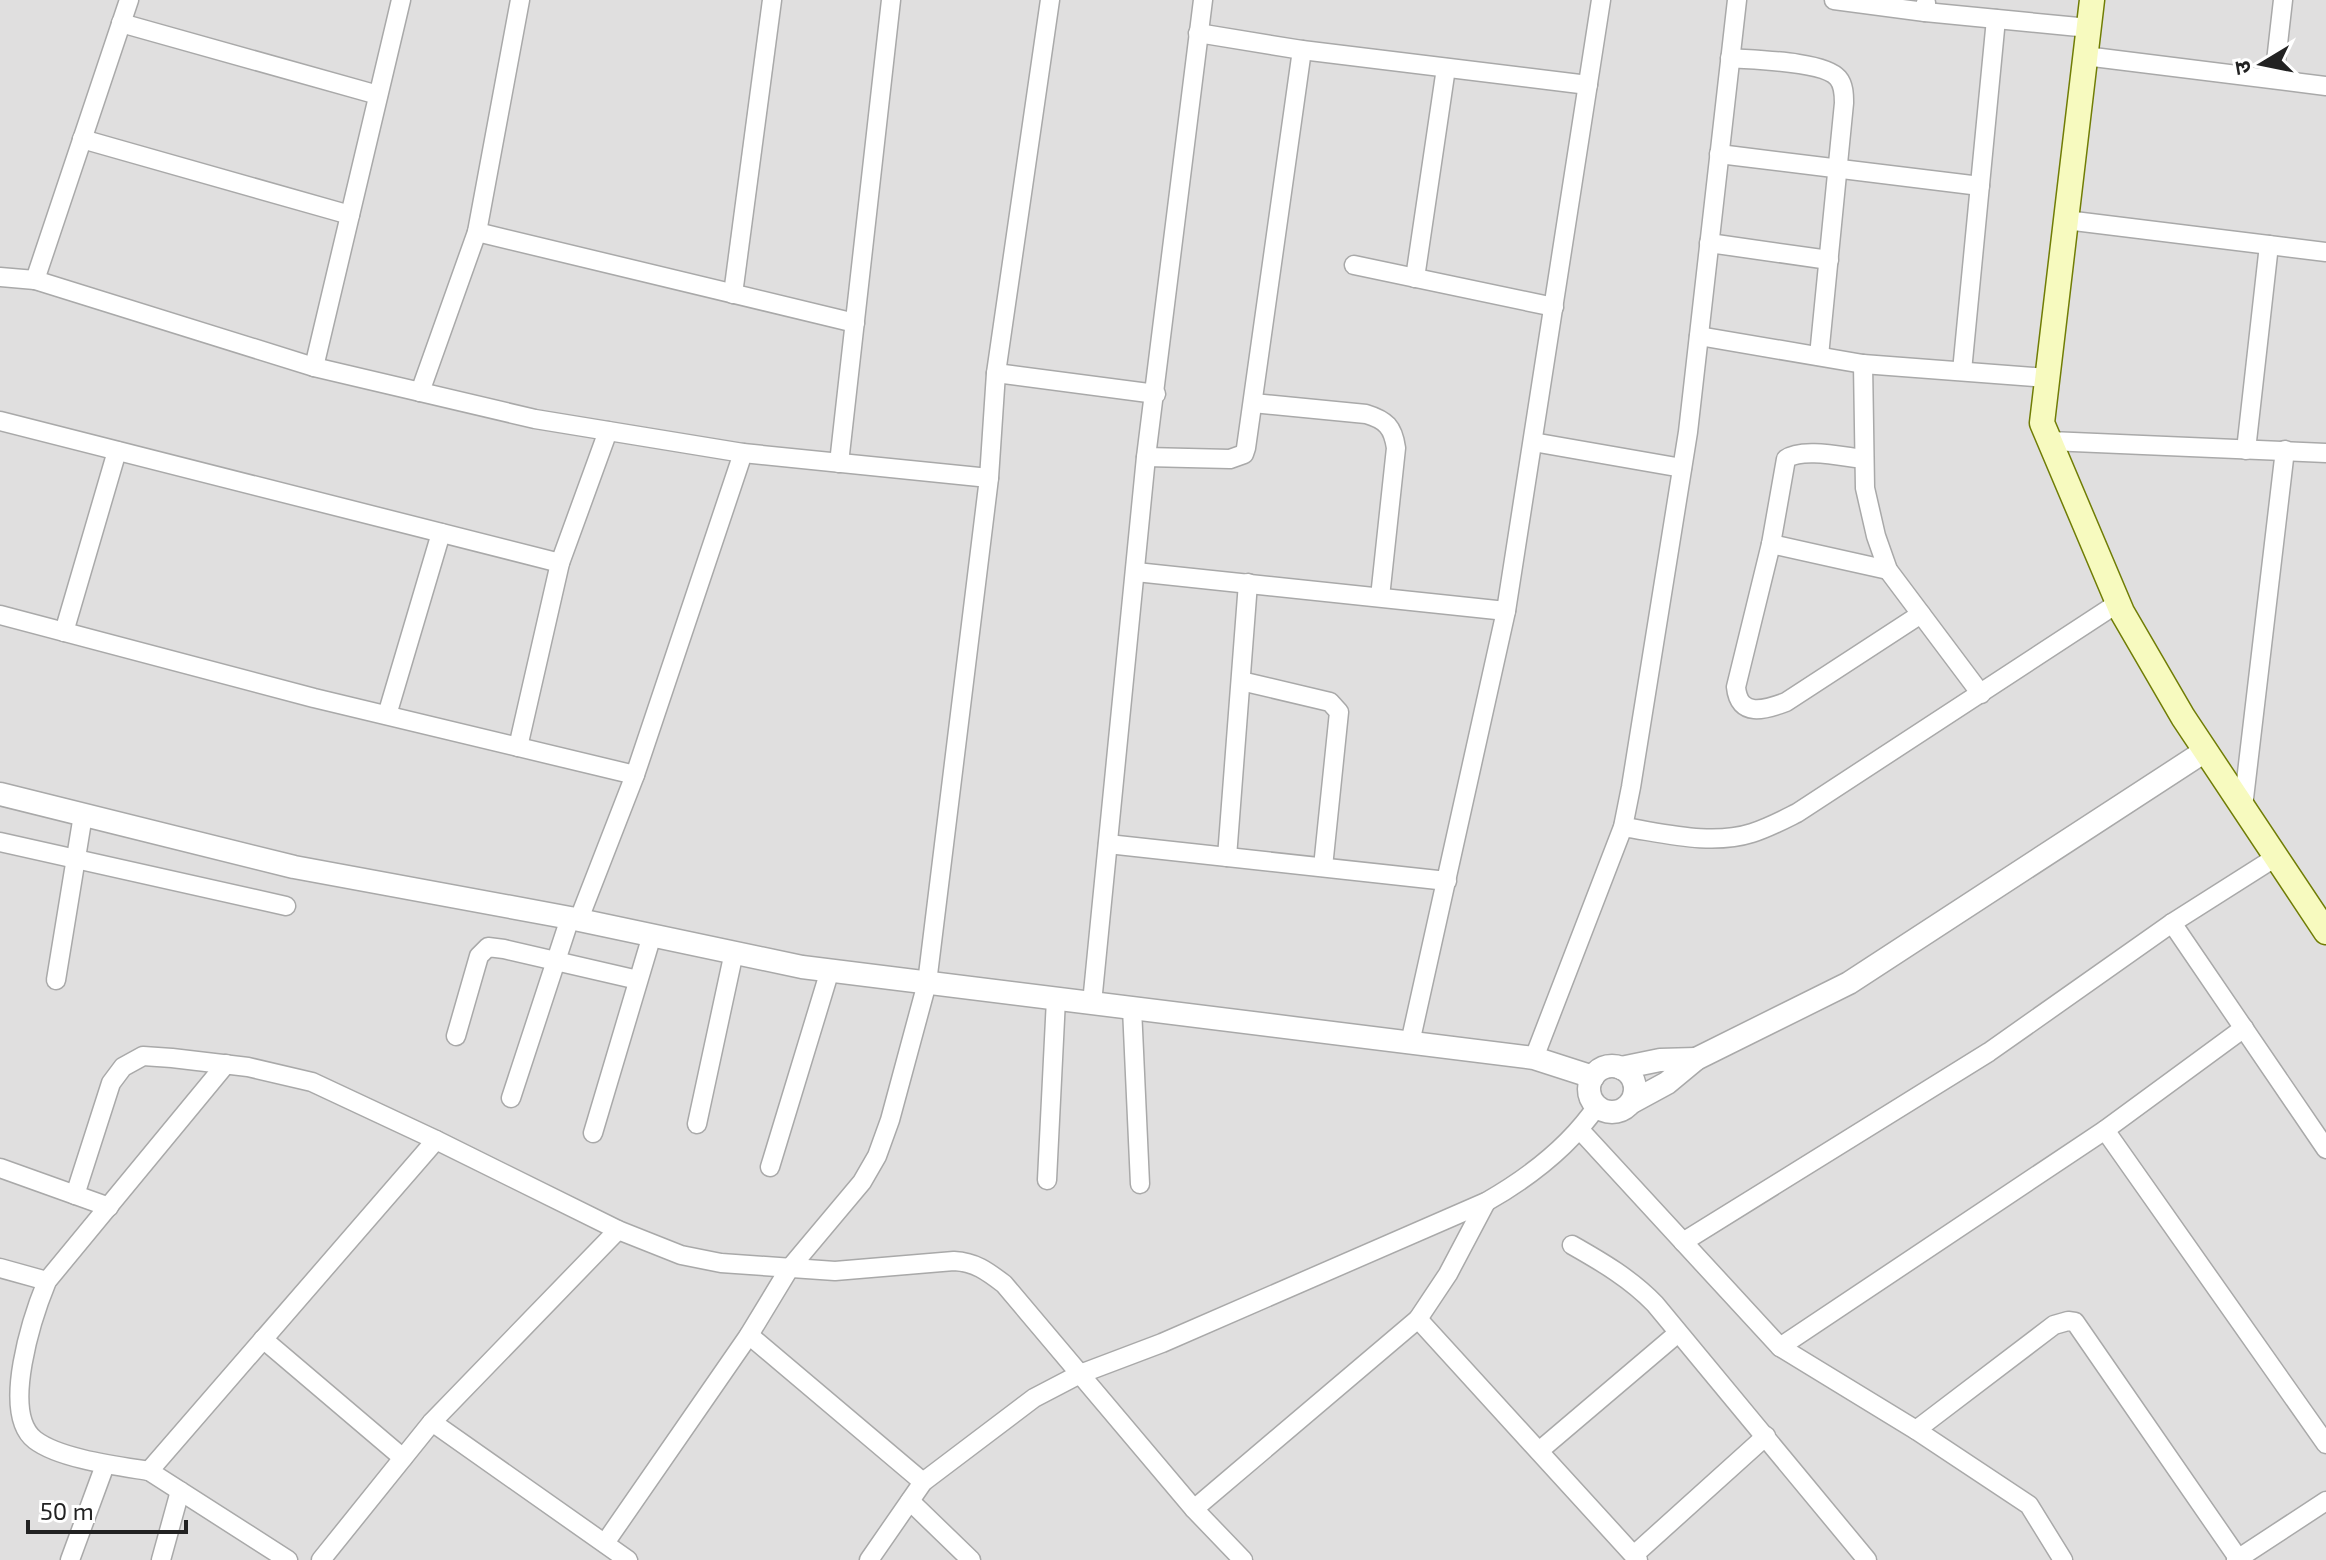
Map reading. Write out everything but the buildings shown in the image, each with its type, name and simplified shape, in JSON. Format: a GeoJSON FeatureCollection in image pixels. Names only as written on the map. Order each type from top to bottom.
{"type":"FeatureCollection","features":[{"type":"Feature","properties":{"kind":"main road"},"geometry":{"type":"LineString","coordinates":[[2092,0],[2042,423],[2118,603],[2183,717],[2326,932]]}},
{"type":"Feature","properties":{"kind":"street"},"geometry":{"type":"LineString","coordinates":[[35,280],[129,0]]}},
{"type":"Feature","properties":{"kind":"street"},"geometry":{"type":"LineString","coordinates":[[314,367],[401,0]]}},
{"type":"Feature","properties":{"kind":"street"},"geometry":{"type":"LineString","coordinates":[[420,392],[477,232],[520,0]]}},
{"type":"Feature","properties":{"kind":"street"},"geometry":{"type":"LineString","coordinates":[[733,294],[772,0]]}},
{"type":"Feature","properties":{"kind":"street"},"geometry":{"type":"LineString","coordinates":[[839,463],[891,0]]}},
{"type":"Feature","properties":{"kind":"street"},"geometry":{"type":"LineString","coordinates":[[605,1543],[749,1335],[789,1269],[862,1182],[877,1156],[890,1120],[927,983],[989,478],[996,373],[1050,0]]}},
{"type":"Feature","properties":{"kind":"street"},"geometry":{"type":"LineString","coordinates":[[1092,1003],[1146,457],[1203,0]]}},
{"type":"Feature","properties":{"kind":"street"},"geometry":{"type":"LineString","coordinates":[[1410,1043],[1506,611],[1601,0]]}},
{"type":"Feature","properties":{"kind":"street"},"geometry":{"type":"LineString","coordinates":[[1534,1058],[1623,827],[1682,468],[1737,0]]}},
{"type":"Feature","properties":{"kind":"street"},"geometry":{"type":"LineString","coordinates":[[1834,0],[1926,6],[1996,19],[2089,28]]}},
{"type":"Feature","properties":{"kind":"street"},"geometry":{"type":"LineString","coordinates":[[2274,79],[2283,0]]}},
{"type":"Feature","properties":{"kind":"street"},"geometry":{"type":"LineString","coordinates":[[1962,371],[1996,19]]}},
{"type":"Feature","properties":{"kind":"street"},"geometry":{"type":"LineString","coordinates":[[121,23],[378,95]]}},
{"type":"Feature","properties":{"kind":"street"},"geometry":{"type":"LineString","coordinates":[[1198,33],[1302,50],[1588,85]]}},
{"type":"Feature","properties":{"kind":"street"},"geometry":{"type":"LineString","coordinates":[[1146,457],[1238,457],[1244,454],[1302,50]]}},
{"type":"Feature","properties":{"kind":"street"},"geometry":{"type":"LineString","coordinates":[[2085,56],[2326,86]]}},
{"type":"Feature","properties":{"kind":"street"},"geometry":{"type":"LineString","coordinates":[[1730,58],[1819,68],[1839,79],[1844,103],[1819,356]]}},
{"type":"Feature","properties":{"kind":"street"},"geometry":{"type":"LineString","coordinates":[[1415,278],[1446,68]]}},
{"type":"Feature","properties":{"kind":"street"},"geometry":{"type":"LineString","coordinates":[[82,139],[350,215]]}},
{"type":"Feature","properties":{"kind":"street"},"geometry":{"type":"LineString","coordinates":[[1719,154],[1980,186]]}},
{"type":"Feature","properties":{"kind":"street"},"geometry":{"type":"LineString","coordinates":[[2066,220],[2326,252]]}},
{"type":"Feature","properties":{"kind":"street"},"geometry":{"type":"LineString","coordinates":[[477,232],[855,323]]}},
{"type":"Feature","properties":{"kind":"street"},"geometry":{"type":"LineString","coordinates":[[1709,243],[1829,260]]}},
{"type":"Feature","properties":{"kind":"street"},"geometry":{"type":"LineString","coordinates":[[2246,450],[2269,245]]}},
{"type":"Feature","properties":{"kind":"street"},"geometry":{"type":"LineString","coordinates":[[1354,265],[1554,307]]}},
{"type":"Feature","properties":{"kind":"street"},"geometry":{"type":"LineString","coordinates":[[0,277],[35,280],[314,367],[535,419],[743,453],[989,478]]}},
{"type":"Feature","properties":{"kind":"street"},"geometry":{"type":"LineString","coordinates":[[1699,336],[1863,364],[2047,378]]}},
{"type":"Feature","properties":{"kind":"street"},"geometry":{"type":"LineString","coordinates":[[1863,364],[1864,459],[1869,509],[1888,570],[1981,694]]}},
{"type":"Feature","properties":{"kind":"street"},"geometry":{"type":"LineString","coordinates":[[996,373],[1156,394]]}},
{"type":"Feature","properties":{"kind":"street"},"geometry":{"type":"LineString","coordinates":[[1253,403],[1366,414],[1380,418],[1389,425],[1396,448],[1380,597]]}},
{"type":"Feature","properties":{"kind":"street"},"geometry":{"type":"LineString","coordinates":[[0,421],[560,563]]}},
{"type":"Feature","properties":{"kind":"street"},"geometry":{"type":"LineString","coordinates":[[518,747],[560,563],[608,431]]}},
{"type":"Feature","properties":{"kind":"street"},"geometry":{"type":"LineString","coordinates":[[2050,441],[2326,453]]}},
{"type":"Feature","properties":{"kind":"street"},"geometry":{"type":"LineString","coordinates":[[1533,442],[1682,468]]}},
{"type":"Feature","properties":{"kind":"street"},"geometry":{"type":"LineString","coordinates":[[2243,807],[2285,450]]}},
{"type":"Feature","properties":{"kind":"street"},"geometry":{"type":"LineString","coordinates":[[64,632],[117,451]]}},
{"type":"Feature","properties":{"kind":"street"},"geometry":{"type":"LineString","coordinates":[[511,1098],[555,961],[635,775],[743,453]]}},
{"type":"Feature","properties":{"kind":"street"},"geometry":{"type":"LineString","coordinates":[[1864,459],[1805,453],[1790,455],[1786,459],[1771,544],[1736,687],[1739,701],[1743,706],[1763,709],[1786,702],[1921,614]]}},
{"type":"Feature","properties":{"kind":"street"},"geometry":{"type":"LineString","coordinates":[[387,715],[441,533]]}},
{"type":"Feature","properties":{"kind":"street"},"geometry":{"type":"LineString","coordinates":[[1771,544],[1888,570]]}},
{"type":"Feature","properties":{"kind":"street"},"geometry":{"type":"LineString","coordinates":[[1136,572],[1506,611]]}},
{"type":"Feature","properties":{"kind":"street"},"geometry":{"type":"LineString","coordinates":[[1227,857],[1248,583]]}},
{"type":"Feature","properties":{"kind":"street"},"geometry":{"type":"LineString","coordinates":[[1623,827],[1730,838],[1752,833],[1797,813],[2118,603]]}},
{"type":"Feature","properties":{"kind":"street"},"geometry":{"type":"LineString","coordinates":[[0,615],[387,715],[635,775]]}},
{"type":"Feature","properties":{"kind":"street"},"geometry":{"type":"LineString","coordinates":[[1241,681],[1330,702],[1339,712],[1323,867]]}},
{"type":"Feature","properties":{"kind":"street"},"geometry":{"type":"LineString","coordinates":[[1696,1059],[1606,1067],[1593,1077],[1590,1096],[1597,1106],[1615,1112],[1628,1107],[1667,1083],[1696,1059],[1849,983],[2205,751]]}},
{"type":"Feature","properties":{"kind":"street"},"geometry":{"type":"LineString","coordinates":[[0,794],[294,867],[830,970],[1534,1058],[1593,1077]]}},
{"type":"Feature","properties":{"kind":"street"},"geometry":{"type":"LineString","coordinates":[[56,980],[83,815]]}},
{"type":"Feature","properties":{"kind":"street"},"geometry":{"type":"LineString","coordinates":[[0,842],[286,906]]}},
{"type":"Feature","properties":{"kind":"street"},"geometry":{"type":"LineString","coordinates":[[1108,844],[1447,881]]}},
{"type":"Feature","properties":{"kind":"street"},"geometry":{"type":"LineString","coordinates":[[1683,1242],[1989,1052],[2172,923],[2276,857]]}},
{"type":"Feature","properties":{"kind":"street"},"geometry":{"type":"LineString","coordinates":[[2172,923],[2326,1149]]}},
{"type":"Feature","properties":{"kind":"street"},"geometry":{"type":"LineString","coordinates":[[593,1133],[652,935]]}},
{"type":"Feature","properties":{"kind":"street"},"geometry":{"type":"LineString","coordinates":[[456,1036],[479,956],[483,950],[494,946],[638,980]]}},
{"type":"Feature","properties":{"kind":"street"},"geometry":{"type":"LineString","coordinates":[[697,1124],[734,952]]}},
{"type":"Feature","properties":{"kind":"street"},"geometry":{"type":"LineString","coordinates":[[770,1167],[830,970]]}},
{"type":"Feature","properties":{"kind":"street"},"geometry":{"type":"LineString","coordinates":[[1047,1180],[1056,999]]}},
{"type":"Feature","properties":{"kind":"street"},"geometry":{"type":"LineString","coordinates":[[1132,1008],[1140,1184]]}},
{"type":"Feature","properties":{"kind":"street"},"geometry":{"type":"LineString","coordinates":[[1780,1347],[2105,1130],[2244,1028]]}},
{"type":"Feature","properties":{"kind":"street"},"geometry":{"type":"LineString","coordinates":[[75,1195],[111,1083],[123,1067],[143,1056],[248,1067],[312,1082],[618,1230],[681,1255],[721,1263],[835,1271],[970,1262],[985,1268],[1004,1284],[1194,1509],[1243,1560]]}},
{"type":"Feature","properties":{"kind":"street"},"geometry":{"type":"LineString","coordinates":[[226,1064],[47,1281],[28,1335],[19,1389],[21,1419],[34,1440],[47,1447],[105,1465],[149,1471],[288,1560]]}},
{"type":"Feature","properties":{"kind":"street"},"geometry":{"type":"LineString","coordinates":[[1621,1068],[1629,1073],[1635,1085],[1632,1102]]}},
{"type":"Feature","properties":{"kind":"street"},"geometry":{"type":"LineString","coordinates":[[869,1560],[923,1482],[1034,1398],[1080,1374],[1162,1343],[1486,1202],[1519,1183],[1581,1131],[1597,1106]]}},
{"type":"Feature","properties":{"kind":"street"},"geometry":{"type":"LineString","coordinates":[[2105,1130],[2326,1444]]}},
{"type":"Feature","properties":{"kind":"street"},"geometry":{"type":"LineString","coordinates":[[1581,1131],[1780,1347],[1916,1430],[2029,1505],[2063,1560]]}},
{"type":"Feature","properties":{"kind":"street"},"geometry":{"type":"LineString","coordinates":[[149,1471],[436,1140]]}},
{"type":"Feature","properties":{"kind":"street"},"geometry":{"type":"LineString","coordinates":[[0,1168],[109,1207]]}},
{"type":"Feature","properties":{"kind":"street"},"geometry":{"type":"LineString","coordinates":[[1194,1509],[1418,1319],[1448,1274],[1486,1202]]}},
{"type":"Feature","properties":{"kind":"street"},"geometry":{"type":"LineString","coordinates":[[321,1560],[432,1422],[618,1230]]}},
{"type":"Feature","properties":{"kind":"street"},"geometry":{"type":"LineString","coordinates":[[1572,1245],[1642,1291],[1766,1436],[1857,1556]]}},
{"type":"Feature","properties":{"kind":"street"},"geometry":{"type":"LineString","coordinates":[[0,1268],[47,1281]]}},
{"type":"Feature","properties":{"kind":"street"},"geometry":{"type":"LineString","coordinates":[[1418,1319],[1636,1558],[1766,1436]]}},
{"type":"Feature","properties":{"kind":"street"},"geometry":{"type":"LineString","coordinates":[[1916,1430],[2054,1325],[2075,1322],[2237,1559],[2326,1501]]}},
{"type":"Feature","properties":{"kind":"street"},"geometry":{"type":"LineString","coordinates":[[1539,1451],[1678,1333]]}},
{"type":"Feature","properties":{"kind":"street"},"geometry":{"type":"LineString","coordinates":[[749,1335],[923,1482]]}},
{"type":"Feature","properties":{"kind":"street"},"geometry":{"type":"LineString","coordinates":[[263,1339],[403,1458]]}},
{"type":"Feature","properties":{"kind":"street"},"geometry":{"type":"LineString","coordinates":[[432,1422],[628,1560]]}},
{"type":"Feature","properties":{"kind":"street"},"geometry":{"type":"LineString","coordinates":[[70,1560],[105,1465]]}},
{"type":"Feature","properties":{"kind":"street"},"geometry":{"type":"LineString","coordinates":[[161,1560],[180,1491]]}},
{"type":"Feature","properties":{"kind":"street"},"geometry":{"type":"LineString","coordinates":[[910,1501],[971,1560]]}},
{"type":"Feature","properties":{"kind":"shaded area"},"geometry":{"type":"Polygon","coordinates":[[[0,0],[2326,0],[2326,1560],[0,1560],[0,0]]]}}]}
